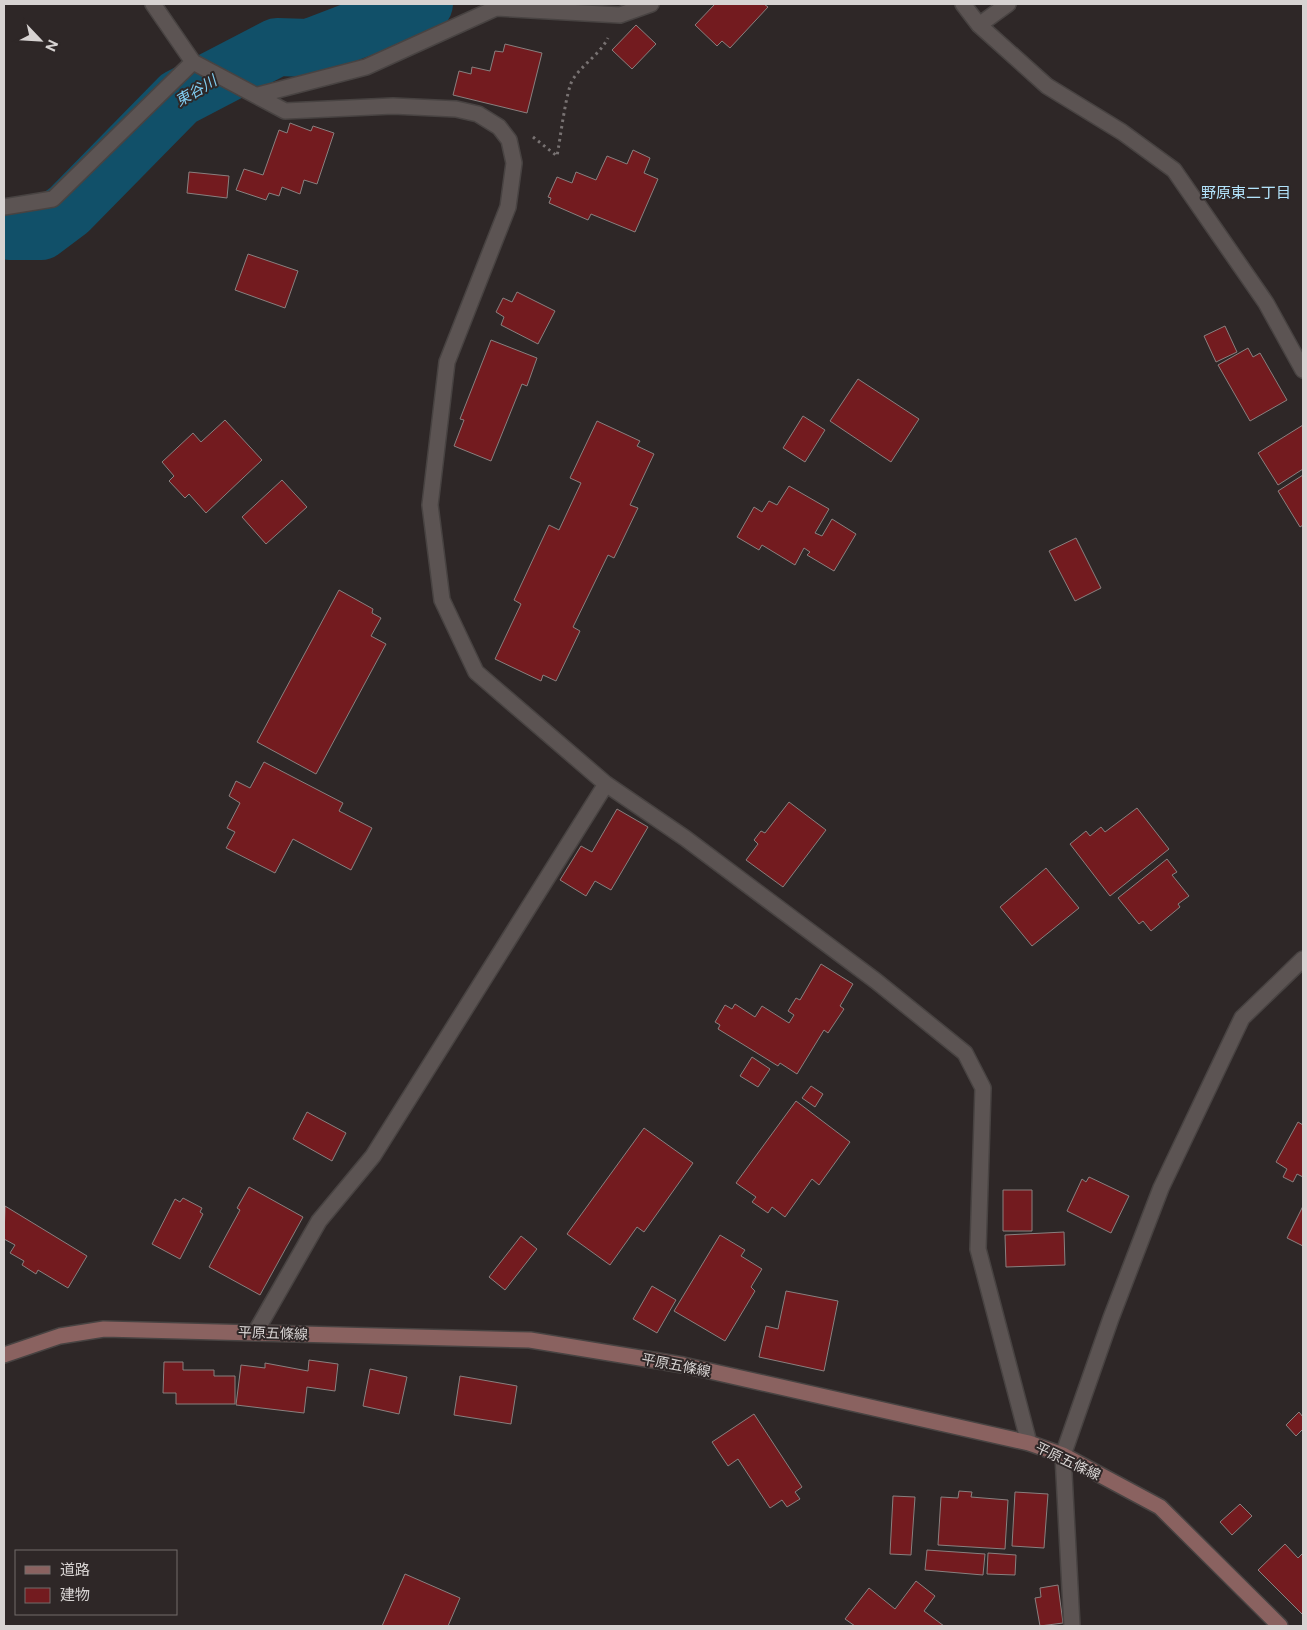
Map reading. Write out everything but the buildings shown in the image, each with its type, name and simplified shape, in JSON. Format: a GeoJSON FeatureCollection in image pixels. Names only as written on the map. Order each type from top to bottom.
{"type":"FeatureCollection","features":[{"type":"Feature","properties":{"kind":"main road","name":"平原五條線"},"geometry":{"type":"LineString","coordinates":[[4,1355],[60,1336],[104,1329],[530,1340],[683,1365],[1029,1443],[1063,1455],[1160,1507],[1280,1626]]}},
{"type":"Feature","properties":{"kind":"street"},"geometry":{"type":"LineString","coordinates":[[152,4],[194,62],[285,111],[393,106],[456,109],[478,114],[499,127],[509,140],[514,163],[508,207],[446,362],[430,505],[442,600],[476,672],[606,784],[685,838],[876,981],[965,1053],[983,1088],[978,1249],[1029,1443]]}},
{"type":"Feature","properties":{"kind":"street"},"geometry":{"type":"LineString","coordinates":[[258,95],[366,68],[496,8],[620,15],[652,4]]}},
{"type":"Feature","properties":{"kind":"street"},"geometry":{"type":"LineString","coordinates":[[963,4],[979,25],[1047,86],[1122,132],[1174,170],[1266,303],[1303,370]]}},
{"type":"Feature","properties":{"kind":"street"},"geometry":{"type":"LineString","coordinates":[[979,25],[1008,4]]}},
{"type":"Feature","properties":{"kind":"street"},"geometry":{"type":"LineString","coordinates":[[4,207],[53,199],[194,62]]}},
{"type":"Feature","properties":{"kind":"street"},"geometry":{"type":"LineString","coordinates":[[255,1333],[319,1221],[373,1156],[606,784]]}},
{"type":"Feature","properties":{"kind":"street"},"geometry":{"type":"LineString","coordinates":[[1072,1626],[1063,1455],[1111,1318],[1161,1188],[1242,1018],[1303,959]]}},
{"type":"Feature","properties":{"kind":"path"},"geometry":{"type":"LineString","coordinates":[[499,127],[524,130],[556,156],[571,81],[585,63],[604,48],[620,15]]}},
{"type":"Feature","properties":{"kind":"waterway","name":"東谷川"},"geometry":{"type":"LineString","coordinates":[[4,228],[9,231],[41,231],[69,210],[179,98],[277,47],[309,48],[424,4]]}},
{"type":"Feature","properties":{"kind":"district","name":"野原東二丁目"},"geometry":{"type":"Point","coordinates":[1246,193]}}]}
